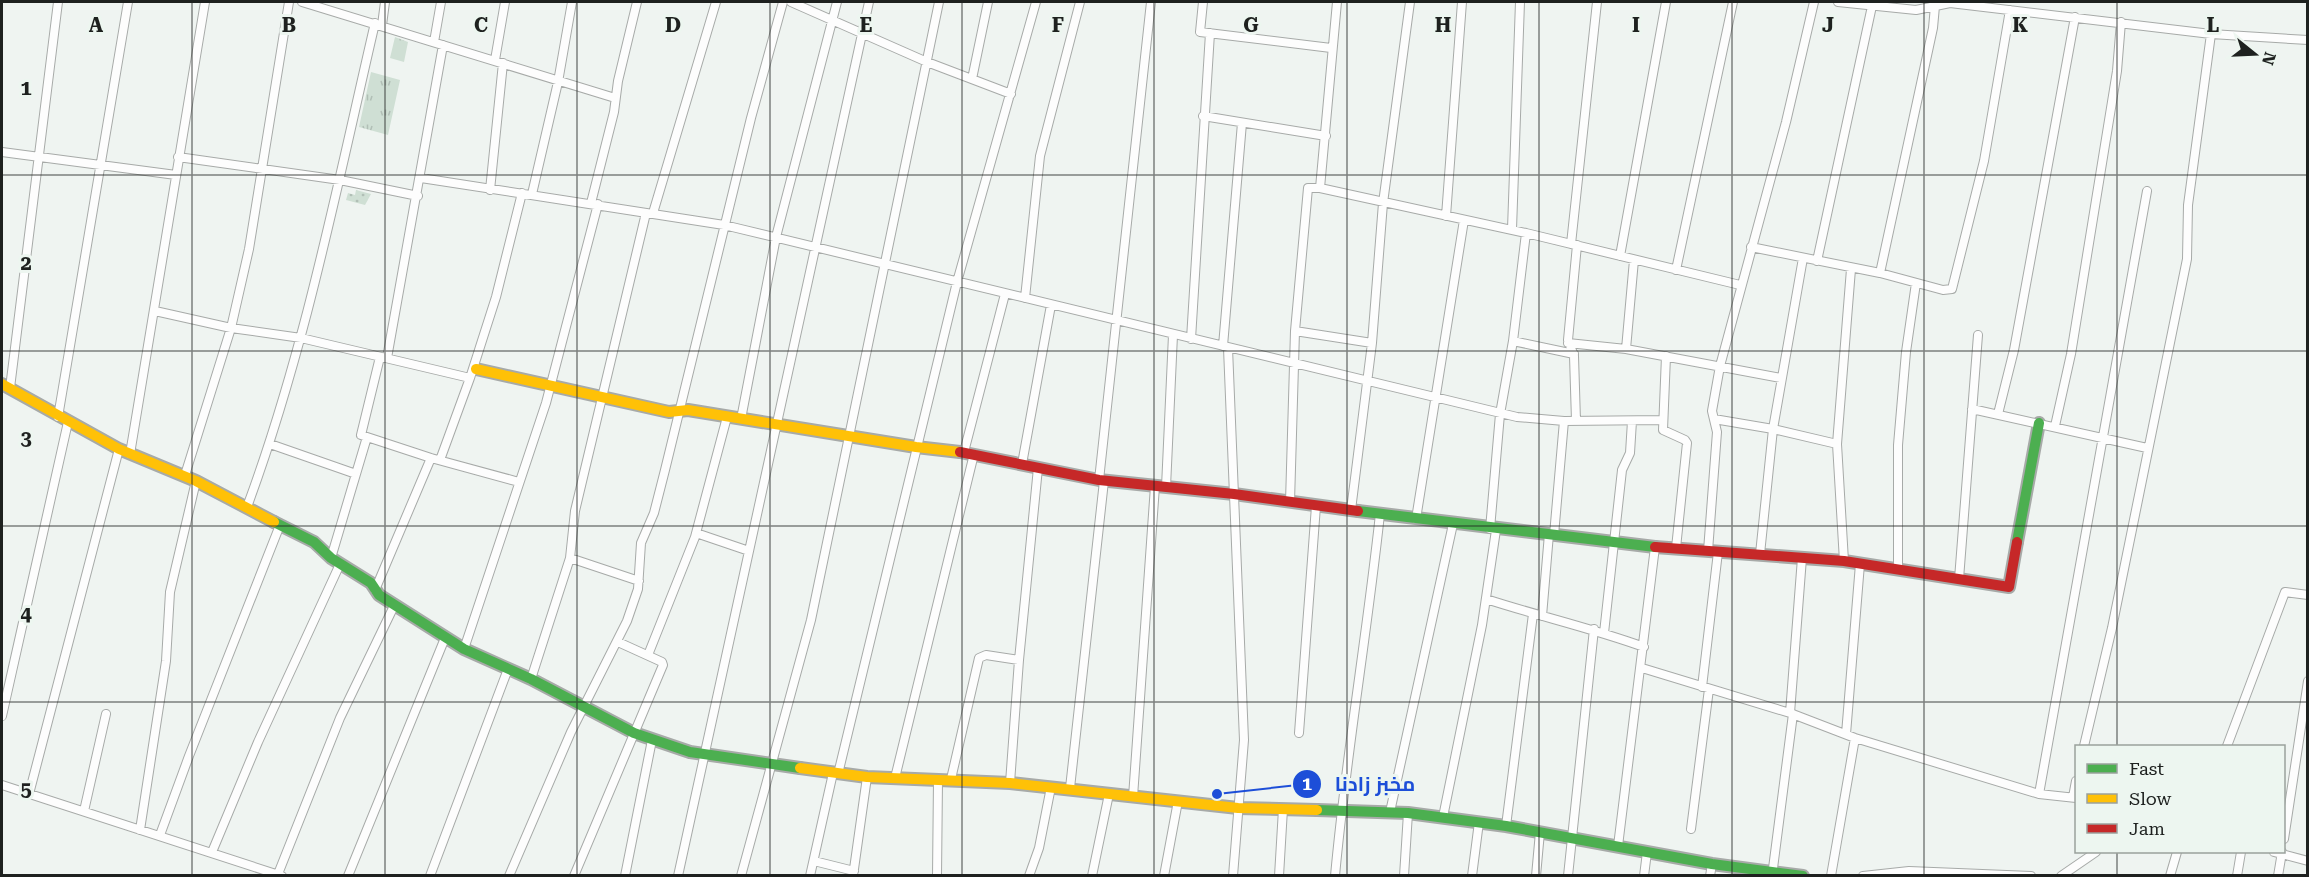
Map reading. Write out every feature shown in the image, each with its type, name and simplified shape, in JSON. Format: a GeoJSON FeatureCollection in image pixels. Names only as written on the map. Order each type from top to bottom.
{"type":"FeatureCollection","features":[{"type":"Feature","properties":{"kind":"street"},"geometry":{"type":"LineString","coordinates":[[58,2],[6,386],[119,449],[184,475],[314,542],[336,561],[370,583],[394,606],[464,649],[531,679],[634,733],[679,750],[867,777],[951,779],[1070,788],[1238,808],[1408,813],[1506,826],[1712,864],[1803,876]]}},
{"type":"Feature","properties":{"kind":"street"},"geometry":{"type":"LineString","coordinates":[[58,417],[128,2]]}},
{"type":"Feature","properties":{"kind":"street"},"geometry":{"type":"LineString","coordinates":[[130,454],[205,2]]}},
{"type":"Feature","properties":{"kind":"street"},"geometry":{"type":"LineString","coordinates":[[184,475],[231,328],[264,168],[290,2]]}},
{"type":"Feature","properties":{"kind":"street"},"geometry":{"type":"LineString","coordinates":[[302,2],[313,3],[558,82],[615,98]]}},
{"type":"Feature","properties":{"kind":"street"},"geometry":{"type":"LineString","coordinates":[[247,507],[270,444],[301,338],[385,2]]}},
{"type":"Feature","properties":{"kind":"street"},"geometry":{"type":"LineString","coordinates":[[434,42],[441,2]]}},
{"type":"Feature","properties":{"kind":"street"},"geometry":{"type":"LineString","coordinates":[[490,190],[505,2]]}},
{"type":"Feature","properties":{"kind":"street"},"geometry":{"type":"LineString","coordinates":[[532,194],[558,82],[572,2]]}},
{"type":"Feature","properties":{"kind":"street"},"geometry":{"type":"LineString","coordinates":[[464,649],[550,386],[595,203],[615,112],[615,98],[637,2]]}},
{"type":"Feature","properties":{"kind":"street"},"geometry":{"type":"LineString","coordinates":[[531,679],[570,558],[575,511],[649,213],[716,2]]}},
{"type":"Feature","properties":{"kind":"street"},"geometry":{"type":"LineString","coordinates":[[509,876],[584,706],[618,642],[639,582],[641,543],[654,513],[724,225],[783,2]]}},
{"type":"Feature","properties":{"kind":"street"},"geometry":{"type":"LineString","coordinates":[[791,2],[927,62],[1011,93]]}},
{"type":"Feature","properties":{"kind":"street"},"geometry":{"type":"LineString","coordinates":[[741,419],[776,237],[837,2]]}},
{"type":"Feature","properties":{"kind":"street"},"geometry":{"type":"LineString","coordinates":[[678,876],[779,424],[814,248],[869,2]]}},
{"type":"Feature","properties":{"kind":"street"},"geometry":{"type":"LineString","coordinates":[[741,876],[811,620],[939,2]]}},
{"type":"Feature","properties":{"kind":"street"},"geometry":{"type":"LineString","coordinates":[[972,79],[988,2]]}},
{"type":"Feature","properties":{"kind":"street"},"geometry":{"type":"LineString","coordinates":[[810,876],[957,282],[1036,2]]}},
{"type":"Feature","properties":{"kind":"street"},"geometry":{"type":"LineString","coordinates":[[1025,298],[1040,156],[1080,2]]}},
{"type":"Feature","properties":{"kind":"street"},"geometry":{"type":"LineString","coordinates":[[1070,788],[1102,480],[1115,320],[1151,2]]}},
{"type":"Feature","properties":{"kind":"street"},"geometry":{"type":"LineString","coordinates":[[1203,2],[1200,32],[1332,48]]}},
{"type":"Feature","properties":{"kind":"street"},"geometry":{"type":"LineString","coordinates":[[1320,188],[1337,2]]}},
{"type":"Feature","properties":{"kind":"street"},"geometry":{"type":"LineString","coordinates":[[1351,510],[1372,343],[1383,202],[1410,2]]}},
{"type":"Feature","properties":{"kind":"street"},"geometry":{"type":"LineString","coordinates":[[1446,216],[1461,2]]}},
{"type":"Feature","properties":{"kind":"street"},"geometry":{"type":"LineString","coordinates":[[1512,229],[1520,2]]}},
{"type":"Feature","properties":{"kind":"street"},"geometry":{"type":"LineString","coordinates":[[1576,421],[1574,354],[1568,343],[1574,244],[1597,2]]}},
{"type":"Feature","properties":{"kind":"street"},"geometry":{"type":"LineString","coordinates":[[1620,256],[1666,2]]}},
{"type":"Feature","properties":{"kind":"street"},"geometry":{"type":"LineString","coordinates":[[1676,270],[1733,2]]}},
{"type":"Feature","properties":{"kind":"street"},"geometry":{"type":"LineString","coordinates":[[1692,830],[1705,688],[1713,552],[1717,432],[1713,405],[1740,285],[1786,122],[1814,2]]}},
{"type":"Feature","properties":{"kind":"street"},"geometry":{"type":"LineString","coordinates":[[1839,2],[1916,10],[1950,3],[2075,16],[2211,34],[2307,40]]}},
{"type":"Feature","properties":{"kind":"street"},"geometry":{"type":"LineString","coordinates":[[1817,261],[1872,6]]}},
{"type":"Feature","properties":{"kind":"street"},"geometry":{"type":"LineString","coordinates":[[1880,273],[1933,28],[1935,6]]}},
{"type":"Feature","properties":{"kind":"street"},"geometry":{"type":"LineString","coordinates":[[1751,247],[1851,269],[1880,273],[1943,290],[1953,286],[1988,140],[2010,10]]}},
{"type":"Feature","properties":{"kind":"street"},"geometry":{"type":"LineString","coordinates":[[1998,414],[2016,339],[2075,16]]}},
{"type":"Feature","properties":{"kind":"street"},"geometry":{"type":"LineString","coordinates":[[2055,426],[2071,354],[2117,71],[2121,22]]}},
{"type":"Feature","properties":{"kind":"street"},"geometry":{"type":"LineString","coordinates":[[1191,339],[1203,116],[1210,33]]}},
{"type":"Feature","properties":{"kind":"street"},"geometry":{"type":"LineString","coordinates":[[2084,745],[2112,628],[2187,259],[2188,205],[2211,34]]}},
{"type":"Feature","properties":{"kind":"street"},"geometry":{"type":"LineString","coordinates":[[2254,38],[2259,46]]}},
{"type":"Feature","properties":{"kind":"street"},"geometry":{"type":"LineString","coordinates":[[443,45],[418,196],[383,357],[360,433],[431,458],[519,482]]}},
{"type":"Feature","properties":{"kind":"street"},"geometry":{"type":"LineString","coordinates":[[1203,116],[1326,136]]}},
{"type":"Feature","properties":{"kind":"street"},"geometry":{"type":"LineString","coordinates":[[1233,876],[1244,740],[1226,347],[1242,123]]}},
{"type":"Feature","properties":{"kind":"street"},"geometry":{"type":"LineString","coordinates":[[2,152],[176,175]]}},
{"type":"Feature","properties":{"kind":"street"},"geometry":{"type":"LineString","coordinates":[[178,157],[340,180],[418,196]]}},
{"type":"Feature","properties":{"kind":"street"},"geometry":{"type":"LineString","coordinates":[[421,178],[490,190],[595,203],[724,225],[1500,414],[1564,421],[1663,420]]}},
{"type":"Feature","properties":{"kind":"street"},"geometry":{"type":"LineString","coordinates":[[1290,502],[1295,331],[1306,191],[1311,187],[1526,232],[1740,285]]}},
{"type":"Feature","properties":{"kind":"street"},"geometry":{"type":"LineString","coordinates":[[2039,794],[2102,437],[2124,332],[2147,191]]}},
{"type":"Feature","properties":{"kind":"street"},"geometry":{"type":"LineString","coordinates":[[440,460],[473,374],[522,193]]}},
{"type":"Feature","properties":{"kind":"street"},"geometry":{"type":"LineString","coordinates":[[1416,519],[1464,219]]}},
{"type":"Feature","properties":{"kind":"street"},"geometry":{"type":"LineString","coordinates":[[1443,817],[1486,598],[1493,530],[1500,414],[1526,232]]}},
{"type":"Feature","properties":{"kind":"street"},"geometry":{"type":"LineString","coordinates":[[1760,555],[1773,429],[1803,258]]}},
{"type":"Feature","properties":{"kind":"street"},"geometry":{"type":"LineString","coordinates":[[1626,349],[1634,260]]}},
{"type":"Feature","properties":{"kind":"street"},"geometry":{"type":"LineString","coordinates":[[1844,561],[1837,444],[1851,269]]}},
{"type":"Feature","properties":{"kind":"street"},"geometry":{"type":"LineString","coordinates":[[1898,570],[1898,445],[1906,352],[1916,283]]}},
{"type":"Feature","properties":{"kind":"street"},"geometry":{"type":"LineString","coordinates":[[895,778],[1005,294]]}},
{"type":"Feature","properties":{"kind":"street"},"geometry":{"type":"LineString","coordinates":[[1022,464],[1051,305]]}},
{"type":"Feature","properties":{"kind":"street"},"geometry":{"type":"LineString","coordinates":[[155,311],[231,328],[301,338],[383,357],[550,386],[669,412],[688,410],[916,447],[969,453],[1102,480],[1234,494],[1493,530],[1655,547],[1844,561],[2009,587],[2039,423]]}},
{"type":"Feature","properties":{"kind":"street"},"geometry":{"type":"LineString","coordinates":[[1295,331],[1372,343]]}},
{"type":"Feature","properties":{"kind":"street"},"geometry":{"type":"LineString","coordinates":[[1134,797],[1173,335]]}},
{"type":"Feature","properties":{"kind":"street"},"geometry":{"type":"LineString","coordinates":[[1959,579],[1978,335]]}},
{"type":"Feature","properties":{"kind":"street"},"geometry":{"type":"LineString","coordinates":[[1512,340],[1574,354]]}},
{"type":"Feature","properties":{"kind":"street"},"geometry":{"type":"LineString","coordinates":[[1568,343],[1626,349],[1781,378]]}},
{"type":"Feature","properties":{"kind":"street"},"geometry":{"type":"LineString","coordinates":[[1666,356],[1663,430],[1687,443],[1676,548]]}},
{"type":"Feature","properties":{"kind":"street"},"geometry":{"type":"LineString","coordinates":[[1972,409],[2147,448]]}},
{"type":"Feature","properties":{"kind":"street"},"geometry":{"type":"LineString","coordinates":[[648,655],[674,595],[696,533],[727,417]]}},
{"type":"Feature","properties":{"kind":"street"},"geometry":{"type":"LineString","coordinates":[[1714,419],[1773,429],[1837,444]]}},
{"type":"Feature","properties":{"kind":"street"},"geometry":{"type":"LineString","coordinates":[[1542,616],[1564,421]]}},
{"type":"Feature","properties":{"kind":"street"},"geometry":{"type":"LineString","coordinates":[[1604,633],[1622,470],[1630,453],[1632,421]]}},
{"type":"Feature","properties":{"kind":"street"},"geometry":{"type":"LineString","coordinates":[[2,716],[69,422]]}},
{"type":"Feature","properties":{"kind":"street"},"geometry":{"type":"LineString","coordinates":[[212,852],[336,561],[367,437]]}},
{"type":"Feature","properties":{"kind":"street"},"geometry":{"type":"LineString","coordinates":[[270,444],[356,474]]}},
{"type":"Feature","properties":{"kind":"street"},"geometry":{"type":"LineString","coordinates":[[29,794],[119,449]]}},
{"type":"Feature","properties":{"kind":"street"},"geometry":{"type":"LineString","coordinates":[[375,590],[431,458]]}},
{"type":"Feature","properties":{"kind":"street"},"geometry":{"type":"LineString","coordinates":[[1010,783],[1018,660],[1038,468]]}},
{"type":"Feature","properties":{"kind":"street"},"geometry":{"type":"LineString","coordinates":[[140,830],[166,661],[170,592],[196,481]]}},
{"type":"Feature","properties":{"kind":"street"},"geometry":{"type":"LineString","coordinates":[[1299,732],[1310,618],[1316,506]]}},
{"type":"Feature","properties":{"kind":"street"},"geometry":{"type":"LineString","coordinates":[[1335,876],[1341,811],[1370,609],[1380,514]]}},
{"type":"Feature","properties":{"kind":"street"},"geometry":{"type":"LineString","coordinates":[[1390,812],[1453,524]]}},
{"type":"Feature","properties":{"kind":"street"},"geometry":{"type":"LineString","coordinates":[[160,835],[280,525]]}},
{"type":"Feature","properties":{"kind":"street"},"geometry":{"type":"LineString","coordinates":[[696,533],[749,551]]}},
{"type":"Feature","properties":{"kind":"street"},"geometry":{"type":"LineString","coordinates":[[1618,846],[1642,668],[1655,547]]}},
{"type":"Feature","properties":{"kind":"street"},"geometry":{"type":"LineString","coordinates":[[570,558],[639,582]]}},
{"type":"Feature","properties":{"kind":"street"},"geometry":{"type":"LineString","coordinates":[[1772,873],[1792,714],[1802,558]]}},
{"type":"Feature","properties":{"kind":"street"},"geometry":{"type":"LineString","coordinates":[[1846,734],[1860,564]]}},
{"type":"Feature","properties":{"kind":"street"},"geometry":{"type":"LineString","coordinates":[[2228,745],[2285,592],[2307,595]]}},
{"type":"Feature","properties":{"kind":"street"},"geometry":{"type":"LineString","coordinates":[[1486,598],[1533,614],[1594,629],[1644,647]]}},
{"type":"Feature","properties":{"kind":"street"},"geometry":{"type":"LineString","coordinates":[[2,785],[280,875],[326,750],[394,606]]}},
{"type":"Feature","properties":{"kind":"street"},"geometry":{"type":"LineString","coordinates":[[1506,826],[1533,614]]}},
{"type":"Feature","properties":{"kind":"street"},"geometry":{"type":"LineString","coordinates":[[1568,876],[1594,629]]}},
{"type":"Feature","properties":{"kind":"street"},"geometry":{"type":"LineString","coordinates":[[348,876],[445,638]]}},
{"type":"Feature","properties":{"kind":"street"},"geometry":{"type":"LineString","coordinates":[[574,876],[663,665],[648,655],[618,642]]}},
{"type":"Feature","properties":{"kind":"street"},"geometry":{"type":"LineString","coordinates":[[951,779],[979,658],[986,655],[1018,660]]}},
{"type":"Feature","properties":{"kind":"street"},"geometry":{"type":"LineString","coordinates":[[1642,668],[1792,714],[1855,738],[2039,794],[2075,798]]}},
{"type":"Feature","properties":{"kind":"street"},"geometry":{"type":"LineString","coordinates":[[430,876],[508,669]]}},
{"type":"Feature","properties":{"kind":"street"},"geometry":{"type":"LineString","coordinates":[[2285,827],[2307,681]]}},
{"type":"Feature","properties":{"kind":"street"},"geometry":{"type":"LineString","coordinates":[[84,811],[106,714]]}},
{"type":"Feature","properties":{"kind":"street"},"geometry":{"type":"LineString","coordinates":[[1831,876],[1855,738]]}},
{"type":"Feature","properties":{"kind":"street"},"geometry":{"type":"LineString","coordinates":[[625,876],[652,741]]}},
{"type":"Feature","properties":{"kind":"street"},"geometry":{"type":"LineString","coordinates":[[814,861],[854,874],[867,777]]}},
{"type":"Feature","properties":{"kind":"street"},"geometry":{"type":"LineString","coordinates":[[937,876],[938,780]]}},
{"type":"Feature","properties":{"kind":"street"},"geometry":{"type":"LineString","coordinates":[[1029,876],[1039,848],[1051,787]]}},
{"type":"Feature","properties":{"kind":"street"},"geometry":{"type":"LineString","coordinates":[[1092,876],[1109,794]]}},
{"type":"Feature","properties":{"kind":"street"},"geometry":{"type":"LineString","coordinates":[[1164,876],[1178,801]]}},
{"type":"Feature","properties":{"kind":"street"},"geometry":{"type":"LineString","coordinates":[[1279,876],[1283,809]]}},
{"type":"Feature","properties":{"kind":"street"},"geometry":{"type":"LineString","coordinates":[[1404,876],[1408,813]]}},
{"type":"Feature","properties":{"kind":"street"},"geometry":{"type":"LineString","coordinates":[[1472,876],[1479,822]]}},
{"type":"Feature","properties":{"kind":"street"},"geometry":{"type":"LineString","coordinates":[[1536,876],[1540,832]]}},
{"type":"Feature","properties":{"kind":"street"},"geometry":{"type":"LineString","coordinates":[[1644,876],[1647,852]]}},
{"type":"Feature","properties":{"kind":"street"},"geometry":{"type":"LineString","coordinates":[[2061,876],[2095,853]]}},
{"type":"Feature","properties":{"kind":"street"},"geometry":{"type":"LineString","coordinates":[[2170,876],[2176,853]]}},
{"type":"Feature","properties":{"kind":"street"},"geometry":{"type":"LineString","coordinates":[[2237,876],[2241,853]]}},
{"type":"Feature","properties":{"kind":"street"},"geometry":{"type":"LineString","coordinates":[[2278,876],[2279,853]]}},
{"type":"Feature","properties":{"kind":"street"},"geometry":{"type":"LineString","coordinates":[[2282,853],[2307,861]]}},
{"type":"Feature","properties":{"kind":"street"},"geometry":{"type":"LineString","coordinates":[[1710,876],[1712,864]]}},
{"type":"Feature","properties":{"kind":"street"},"geometry":{"type":"LineString","coordinates":[[1863,876],[1908,873],[2031,876]]}},
{"type":"Feature","properties":{"kind":"green space"},"geometry":{"type":"Polygon","coordinates":[[[395,37],[408,42],[404,62],[390,58],[395,37]]]}},
{"type":"Feature","properties":{"kind":"green space"},"geometry":{"type":"Polygon","coordinates":[[[371,72],[400,80],[388,135],[359,127],[371,72]]]}},
{"type":"Feature","properties":{"kind":"green space"},"geometry":{"type":"Polygon","coordinates":[[[356,190],[371,194],[365,205],[346,200],[348,193],[355,195],[356,190]]]}},
{"type":"Feature","properties":{"kind":"traffic: fast"},"geometry":{"type":"LineString","coordinates":[[2017,542],[2039,423]]}},
{"type":"Feature","properties":{"kind":"traffic: fast"},"geometry":{"type":"LineString","coordinates":[[1358,511],[1655,547]]}},
{"type":"Feature","properties":{"kind":"traffic: fast"},"geometry":{"type":"LineString","coordinates":[[274,522],[314,542],[331,558],[371,583],[379,595],[464,649],[531,679],[634,733],[690,752],[800,768]]}},
{"type":"Feature","properties":{"kind":"traffic: fast"},"geometry":{"type":"LineString","coordinates":[[1317,810],[1408,813],[1506,826],[1712,864],[1803,876]]}},
{"type":"Feature","properties":{"kind":"traffic: slow"},"geometry":{"type":"LineString","coordinates":[[476,369],[669,412],[688,410],[960,452]]}},
{"type":"Feature","properties":{"kind":"traffic: slow"},"geometry":{"type":"LineString","coordinates":[[2,384],[119,449],[196,481],[274,522]]}},
{"type":"Feature","properties":{"kind":"traffic: slow"},"geometry":{"type":"LineString","coordinates":[[800,768],[867,777],[1010,783],[1238,808],[1317,810]]}},
{"type":"Feature","properties":{"kind":"traffic: jam"},"geometry":{"type":"LineString","coordinates":[[960,452],[1099,480],[1234,494],[1358,511]]}},
{"type":"Feature","properties":{"kind":"traffic: jam"},"geometry":{"type":"LineString","coordinates":[[1655,547],[1844,561],[2009,587],[2017,542]]}},
{"type":"Feature","properties":{"kind":"place","name":"مخبز زادنا"},"geometry":{"type":"Point","coordinates":[1217,794]}}]}
